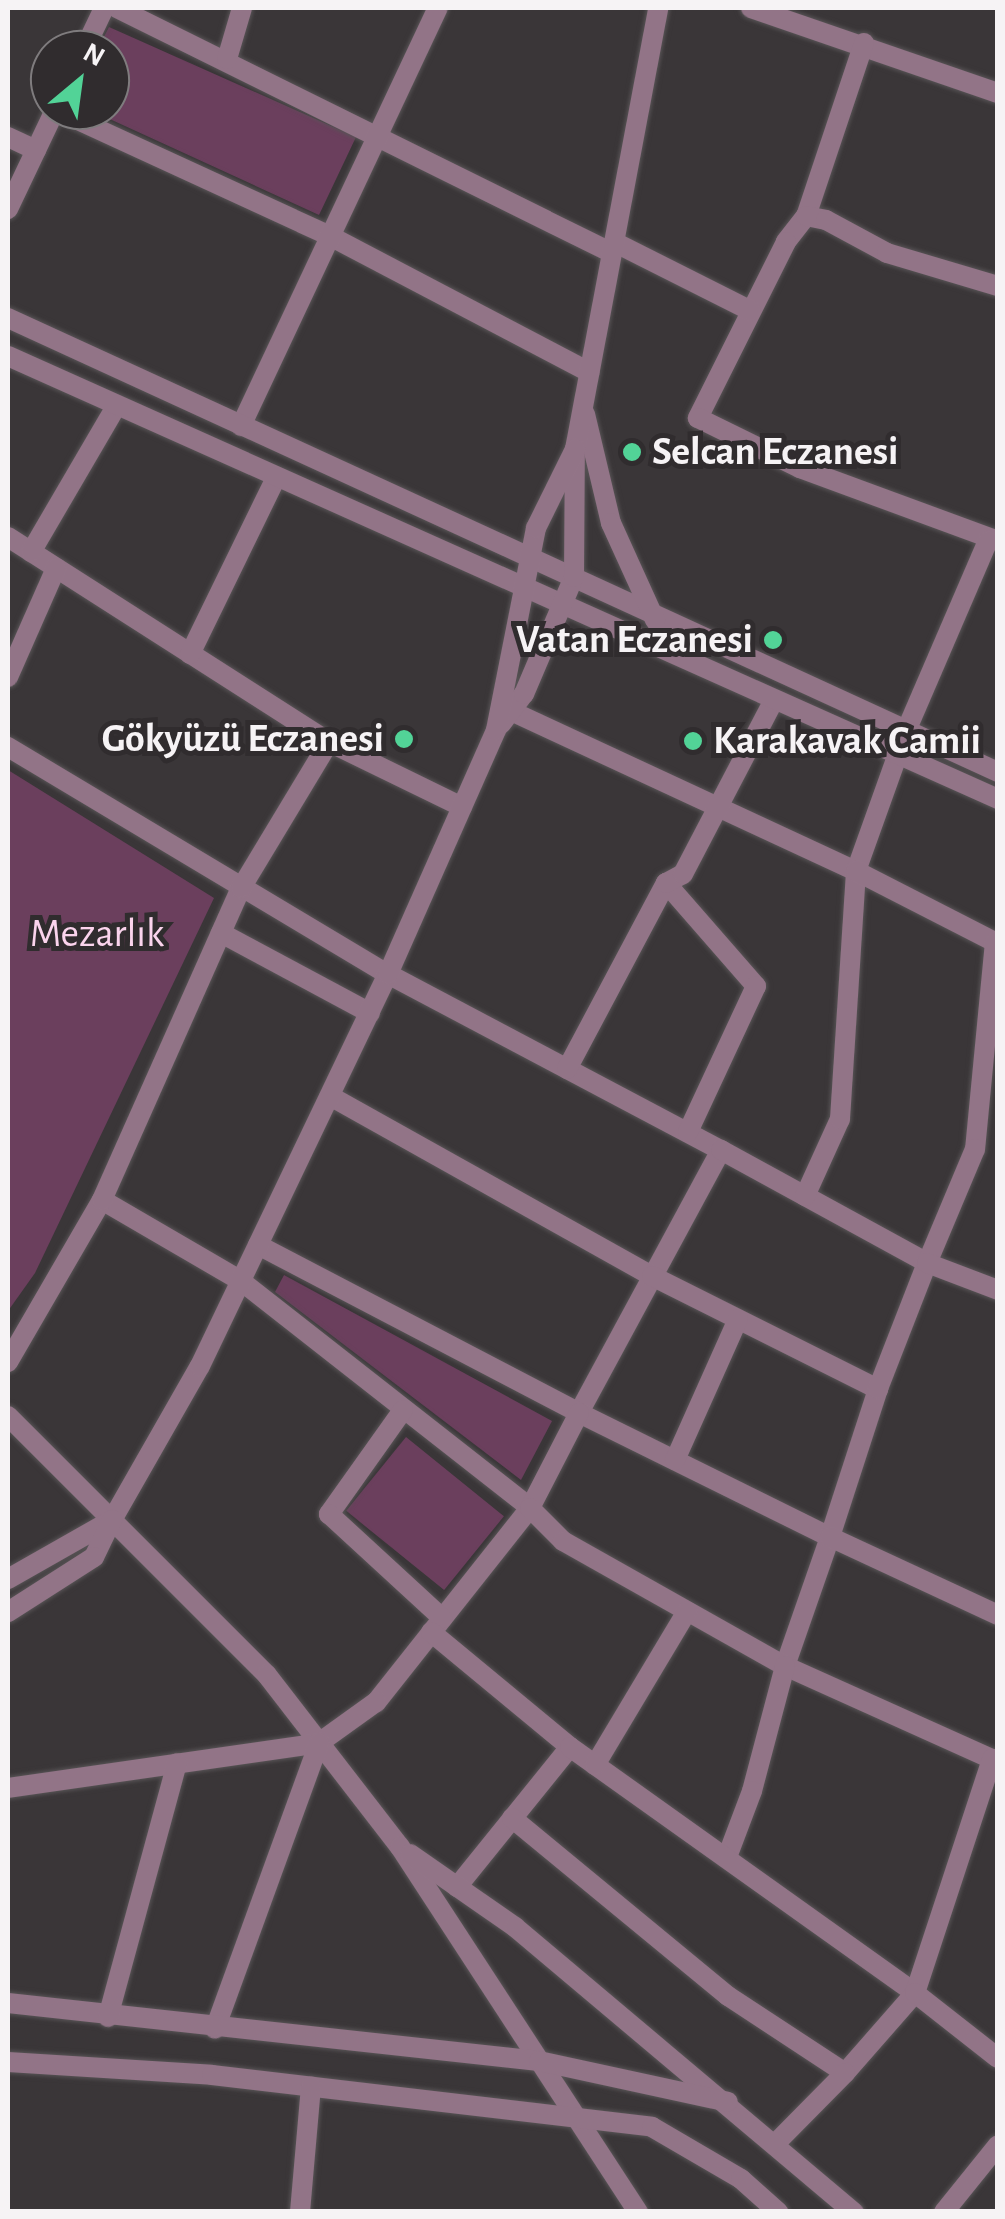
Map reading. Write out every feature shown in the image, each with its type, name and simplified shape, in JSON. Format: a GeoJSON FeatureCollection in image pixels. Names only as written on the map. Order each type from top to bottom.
{"type":"FeatureCollection","features":[{"type":"Feature","properties":{"kind":"street"},"geometry":{"type":"LineString","coordinates":[[117,8],[751,311]]}},
{"type":"Feature","properties":{"kind":"street"},"geometry":{"type":"LineString","coordinates":[[226,59],[242,8]]}},
{"type":"Feature","properties":{"kind":"street"},"geometry":{"type":"LineString","coordinates":[[241,426],[438,8]]}},
{"type":"Feature","properties":{"kind":"street"},"geometry":{"type":"LineString","coordinates":[[8,1612],[94,1558],[241,1281],[370,1014],[496,730],[528,560],[574,449],[658,8]]}},
{"type":"Feature","properties":{"kind":"street"},"geometry":{"type":"LineString","coordinates":[[751,8],[864,42],[998,93]]}},
{"type":"Feature","properties":{"kind":"street"},"geometry":{"type":"LineString","coordinates":[[805,1196],[840,1119],[856,871],[906,731],[993,541],[800,468],[698,418],[751,311],[806,216],[864,42]]}},
{"type":"Feature","properties":{"kind":"street"},"geometry":{"type":"LineString","coordinates":[[8,210],[46,130]]}},
{"type":"Feature","properties":{"kind":"street"},"geometry":{"type":"LineString","coordinates":[[99,130],[330,236],[589,372]]}},
{"type":"Feature","properties":{"kind":"street"},"geometry":{"type":"LineString","coordinates":[[8,138],[36,150]]}},
{"type":"Feature","properties":{"kind":"street"},"geometry":{"type":"LineString","coordinates":[[806,216],[826,220],[886,253],[998,286]]}},
{"type":"Feature","properties":{"kind":"street"},"geometry":{"type":"LineString","coordinates":[[8,318],[528,560],[574,577],[655,620],[998,772]]}},
{"type":"Feature","properties":{"kind":"street"},"geometry":{"type":"LineString","coordinates":[[8,356],[522,590],[998,799]]}},
{"type":"Feature","properties":{"kind":"street"},"geometry":{"type":"LineString","coordinates":[[30,552],[117,405]]}},
{"type":"Feature","properties":{"kind":"street"},"geometry":{"type":"LineString","coordinates":[[583,406],[611,523],[655,620]]}},
{"type":"Feature","properties":{"kind":"street"},"geometry":{"type":"LineString","coordinates":[[496,730],[512,711],[565,606],[574,577],[574,449]]}},
{"type":"Feature","properties":{"kind":"street"},"geometry":{"type":"LineString","coordinates":[[190,654],[276,478]]}},
{"type":"Feature","properties":{"kind":"street"},"geometry":{"type":"LineString","coordinates":[[8,537],[329,742],[462,807]]}},
{"type":"Feature","properties":{"kind":"street"},"geometry":{"type":"LineString","coordinates":[[8,678],[56,568]]}},
{"type":"Feature","properties":{"kind":"street"},"geometry":{"type":"LineString","coordinates":[[568,1069],[666,883],[683,874],[774,700]]}},
{"type":"Feature","properties":{"kind":"street"},"geometry":{"type":"LineString","coordinates":[[512,711],[856,871],[996,942],[975,1148],[878,1389],[784,1666],[752,1791],[727,1858]]}},
{"type":"Feature","properties":{"kind":"street"},"geometry":{"type":"LineString","coordinates":[[8,1362],[102,1200],[241,888],[329,742]]}},
{"type":"Feature","properties":{"kind":"street"},"geometry":{"type":"LineString","coordinates":[[8,746],[388,974],[927,1263],[998,1290]]}},
{"type":"Feature","properties":{"kind":"street"},"geometry":{"type":"LineString","coordinates":[[666,883],[756,986],[688,1132]]}},
{"type":"Feature","properties":{"kind":"street"},"geometry":{"type":"LineString","coordinates":[[221,933],[370,1014]]}},
{"type":"Feature","properties":{"kind":"street"},"geometry":{"type":"LineString","coordinates":[[330,1096],[652,1276],[878,1389]]}},
{"type":"Feature","properties":{"kind":"street"},"geometry":{"type":"LineString","coordinates":[[8,1788],[319,1743],[376,1702],[530,1508],[721,1150]]}},
{"type":"Feature","properties":{"kind":"street"},"geometry":{"type":"LineString","coordinates":[[102,1200],[241,1281],[530,1508],[563,1541],[784,1666],[995,1760],[915,1992],[778,2142]]}},
{"type":"Feature","properties":{"kind":"street"},"geometry":{"type":"LineString","coordinates":[[258,1245],[578,1413],[830,1538],[996,1608]]}},
{"type":"Feature","properties":{"kind":"street"},"geometry":{"type":"LineString","coordinates":[[674,1460],[738,1319]]}},
{"type":"Feature","properties":{"kind":"street"},"geometry":{"type":"LineString","coordinates":[[403,1410],[330,1514],[437,1625],[570,1747],[915,1992],[998,2058]]}},
{"type":"Feature","properties":{"kind":"street"},"geometry":{"type":"LineString","coordinates":[[8,1416],[267,1675],[400,1848],[638,2212]]}},
{"type":"Feature","properties":{"kind":"street"},"geometry":{"type":"LineString","coordinates":[[8,1579],[112,1520]]}},
{"type":"Feature","properties":{"kind":"street"},"geometry":{"type":"LineString","coordinates":[[596,1765],[687,1611]]}},
{"type":"Feature","properties":{"kind":"street"},"geometry":{"type":"LineString","coordinates":[[215,2029],[319,1743]]}},
{"type":"Feature","properties":{"kind":"street"},"geometry":{"type":"LineString","coordinates":[[457,1887],[570,1747]]}},
{"type":"Feature","properties":{"kind":"street"},"geometry":{"type":"LineString","coordinates":[[108,2016],[176,1763]]}},
{"type":"Feature","properties":{"kind":"street"},"geometry":{"type":"LineString","coordinates":[[512,1818],[728,1996],[845,2072]]}},
{"type":"Feature","properties":{"kind":"street"},"geometry":{"type":"LineString","coordinates":[[400,1848],[515,1927],[778,2142],[854,2212]]}},
{"type":"Feature","properties":{"kind":"street"},"geometry":{"type":"LineString","coordinates":[[8,2003],[215,2029],[539,2061],[728,2102]]}},
{"type":"Feature","properties":{"kind":"street"},"geometry":{"type":"LineString","coordinates":[[8,2062],[311,2086],[576,2114],[652,2127],[742,2180],[778,2212]]}},
{"type":"Feature","properties":{"kind":"street"},"geometry":{"type":"LineString","coordinates":[[300,2212],[311,2086]]}},
{"type":"Feature","properties":{"kind":"street"},"geometry":{"type":"LineString","coordinates":[[944,2212],[998,2145]]}},
{"type":"Feature","properties":{"kind":"green space"},"geometry":{"type":"Polygon","coordinates":[[[130,36],[356,137],[319,215],[130,128],[130,36]]]}},
{"type":"Feature","properties":{"kind":"green space","name":"Mezarlık"},"geometry":{"type":"Polygon","coordinates":[[[8,770],[214,898],[35,1273],[8,1311],[8,770]]]}},
{"type":"Feature","properties":{"kind":"green space"},"geometry":{"type":"Polygon","coordinates":[[[284,1275],[552,1421],[521,1480],[275,1292],[284,1275]]]}},
{"type":"Feature","properties":{"kind":"green space"},"geometry":{"type":"Polygon","coordinates":[[[406,1437],[504,1516],[444,1590],[346,1511],[406,1437]]]}},
{"type":"Feature","properties":{"kind":"place","name":"Selcan Eczanesi"},"geometry":{"type":"Point","coordinates":[632,452]}},
{"type":"Feature","properties":{"kind":"place","name":"Vatan Eczanesi"},"geometry":{"type":"Point","coordinates":[773,640]}},
{"type":"Feature","properties":{"kind":"place","name":"Gökyüzü Eczanesi"},"geometry":{"type":"Point","coordinates":[404,739]}},
{"type":"Feature","properties":{"kind":"place","name":"Karakavak Camii"},"geometry":{"type":"Point","coordinates":[693,741]}}]}
